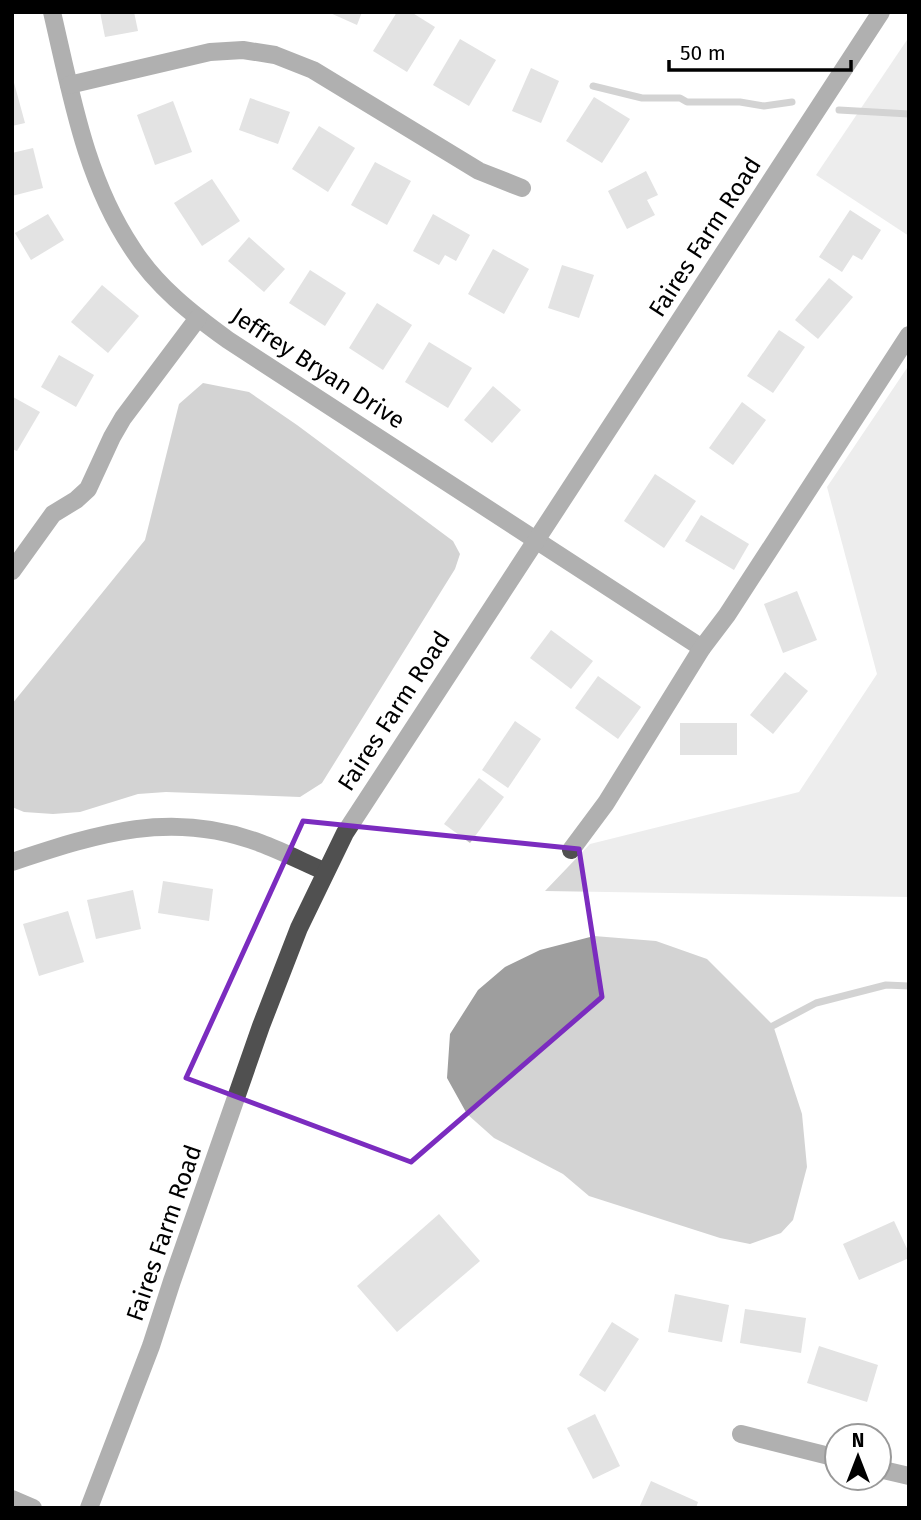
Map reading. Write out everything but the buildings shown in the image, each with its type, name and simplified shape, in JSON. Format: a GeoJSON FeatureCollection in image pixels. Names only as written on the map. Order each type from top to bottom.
{"type":"FeatureCollection","features":[{"type":"Feature","properties":{"kind":"street","name":"Jeffrey Bryan Drive"},"geometry":{"type":"LineString","coordinates":[[52,12],[93,169],[109,211],[132,250],[153,275],[198,318],[702,648]]}},
{"type":"Feature","properties":{"kind":"street","name":"Faires Farm Road"},"geometry":{"type":"LineString","coordinates":[[89,1508],[151,1346],[261,1026],[324,871],[363,802],[881,12]]}},
{"type":"Feature","properties":{"kind":"street"},"geometry":{"type":"LineString","coordinates":[[69,85],[210,52],[243,50],[275,55],[313,71],[479,171],[522,188]]}},
{"type":"Feature","properties":{"kind":"street"},"geometry":{"type":"LineString","coordinates":[[12,571],[53,514],[76,500],[93,480],[123,418],[198,318]]}},
{"type":"Feature","properties":{"kind":"street"},"geometry":{"type":"LineString","coordinates":[[571,850],[606,803],[702,648],[727,615],[909,335]]}},
{"type":"Feature","properties":{"kind":"street"},"geometry":{"type":"LineString","coordinates":[[12,862],[120,830],[184,827],[217,831],[259,842],[324,871]]}},
{"type":"Feature","properties":{"kind":"street"},"geometry":{"type":"LineString","coordinates":[[741,1434],[823,1454]]}},
{"type":"Feature","properties":{"kind":"street"},"geometry":{"type":"LineString","coordinates":[[12,1499],[33,1508]]}},
{"type":"Feature","properties":{"kind":"highlighted area"},"geometry":{"type":"Polygon","coordinates":[[[303,821],[579,849],[602,997],[411,1162],[186,1078],[303,821]]]}},
{"type":"Feature","properties":{"kind":"shaded area"},"geometry":{"type":"Polygon","coordinates":[[[909,37],[909,236],[816,175],[909,37]]]}},
{"type":"Feature","properties":{"kind":"shaded area"},"geometry":{"type":"Polygon","coordinates":[[[909,365],[909,897],[545,891],[590,844],[799,792],[877,674],[827,487],[909,365]]]}},
{"type":"Feature","properties":{"kind":"shaded area"},"geometry":{"type":"Polygon","coordinates":[[[203,383],[249,392],[297,425],[453,541],[460,554],[455,569],[322,783],[300,797],[166,792],[138,794],[80,812],[24,812],[12,807],[12,704],[145,540],[179,404],[203,383]]]}},
{"type":"Feature","properties":{"kind":"shaded area"},"geometry":{"type":"Polygon","coordinates":[[[594,936],[656,941],[707,959],[773,1025],[802,1114],[807,1167],[793,1220],[781,1233],[750,1244],[720,1238],[589,1196],[563,1174],[494,1138],[467,1114],[447,1078],[450,1034],[478,990],[505,967],[540,950],[594,936]]]}},
{"type":"Feature","properties":{"kind":"waterway"},"geometry":{"type":"LineString","coordinates":[[593,86],[642,98],[680,98],[687,102],[740,102],[764,106],[792,102]]}},
{"type":"Feature","properties":{"kind":"waterway"},"geometry":{"type":"LineString","coordinates":[[839,110],[909,114]]}},
{"type":"Feature","properties":{"kind":"waterway"},"geometry":{"type":"LineString","coordinates":[[765,1030],[816,1003],[886,985],[909,986]]}}]}
